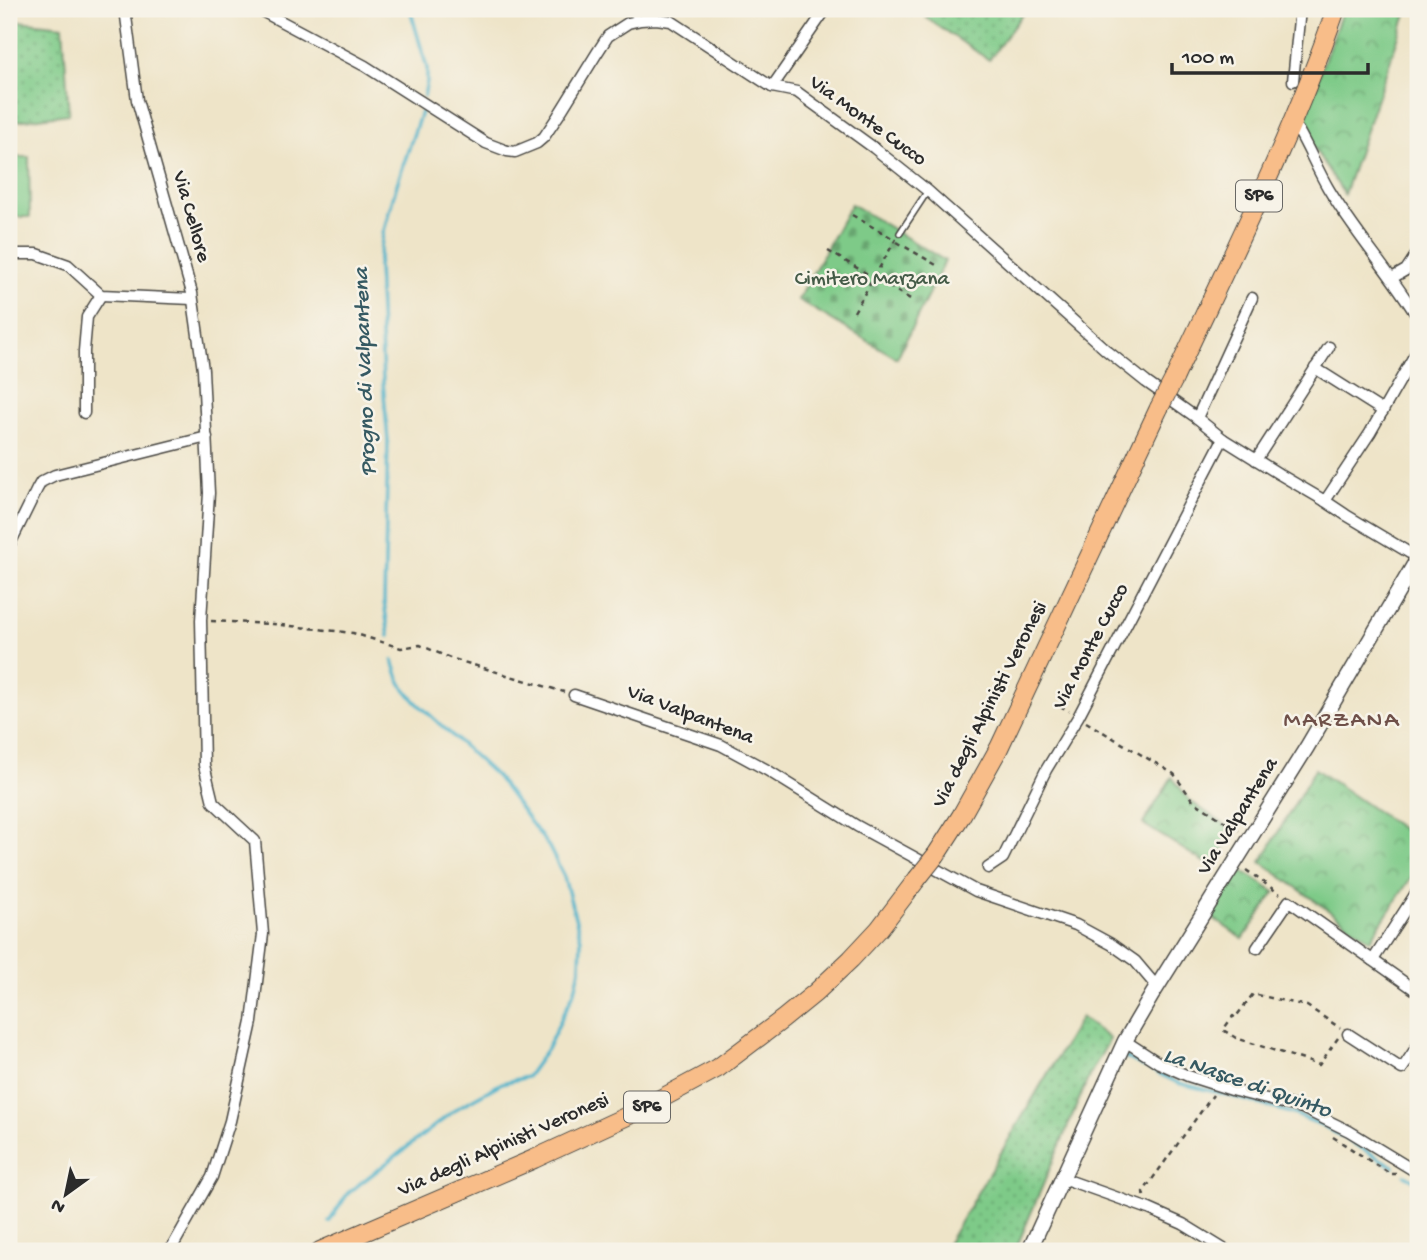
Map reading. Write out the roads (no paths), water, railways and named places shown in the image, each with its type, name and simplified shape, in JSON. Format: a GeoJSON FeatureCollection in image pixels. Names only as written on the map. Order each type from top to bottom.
{"type":"FeatureCollection","features":[{"type":"Feature","properties":{"kind":"highway","name":"Via degli Alpinisti Veronesi"},"geometry":{"type":"LineString","coordinates":[[320,1251],[534,1159],[636,1112],[718,1068],[814,993],[879,929],[936,855],[999,747],[1247,224],[1290,127],[1336,9]]}},
{"type":"Feature","properties":{"kind":"street","name":"Via Cellore"},"geometry":{"type":"LineString","coordinates":[[125,9],[137,100],[192,299],[203,370],[209,493],[201,620],[204,765],[213,802],[255,841],[263,934],[252,1022],[230,1121],[212,1177],[170,1251]]}},
{"type":"Feature","properties":{"kind":"street"},"geometry":{"type":"LineString","coordinates":[[258,9],[365,66],[486,143],[515,152],[531,147],[544,137],[608,36],[628,23],[641,20]]}},
{"type":"Feature","properties":{"kind":"street"},"geometry":{"type":"LineString","coordinates":[[772,87],[826,9]]}},
{"type":"Feature","properties":{"kind":"street"},"geometry":{"type":"LineString","coordinates":[[1293,81],[1300,9]]}},
{"type":"Feature","properties":{"kind":"street","name":"Via Monte Cucco"},"geometry":{"type":"LineString","coordinates":[[641,20],[656,19],[678,25],[772,87],[796,92],[928,191],[1106,350],[1146,382],[1223,439],[1418,558]]}},
{"type":"Feature","properties":{"kind":"street"},"geometry":{"type":"LineString","coordinates":[[1298,130],[1328,188],[1418,318]]}},
{"type":"Feature","properties":{"kind":"street"},"geometry":{"type":"LineString","coordinates":[[1392,278],[1406,270],[1418,252]]}},
{"type":"Feature","properties":{"kind":"street"},"geometry":{"type":"LineString","coordinates":[[9,254],[37,254],[68,265],[101,295],[192,299]]}},
{"type":"Feature","properties":{"kind":"street"},"geometry":{"type":"LineString","coordinates":[[84,413],[84,351],[88,317],[101,295]]}},
{"type":"Feature","properties":{"kind":"street"},"geometry":{"type":"LineString","coordinates":[[1197,418],[1252,298]]}},
{"type":"Feature","properties":{"kind":"street"},"geometry":{"type":"LineString","coordinates":[[1256,460],[1329,347]]}},
{"type":"Feature","properties":{"kind":"street"},"geometry":{"type":"LineString","coordinates":[[1325,501],[1383,411],[1418,349]]}},
{"type":"Feature","properties":{"kind":"street"},"geometry":{"type":"LineString","coordinates":[[1315,368],[1383,411]]}},
{"type":"Feature","properties":{"kind":"street"},"geometry":{"type":"LineString","coordinates":[[9,547],[41,482],[55,475],[207,437]]}},
{"type":"Feature","properties":{"kind":"street","name":"Via Monte Cucco"},"geometry":{"type":"LineString","coordinates":[[989,868],[1003,858],[1046,770],[1078,717],[1223,439]]}},
{"type":"Feature","properties":{"kind":"street","name":"Via Valpantena"},"geometry":{"type":"LineString","coordinates":[[1029,1251],[1125,1041],[1354,669],[1418,558]]}},
{"type":"Feature","properties":{"kind":"street","name":"Via Valpantena"},"geometry":{"type":"LineString","coordinates":[[574,695],[721,746],[767,770],[857,826],[976,891],[1076,925],[1111,944],[1135,961],[1157,987]]}},
{"type":"Feature","properties":{"kind":"street"},"geometry":{"type":"LineString","coordinates":[[1373,960],[1418,890]]}},
{"type":"Feature","properties":{"kind":"street"},"geometry":{"type":"LineString","coordinates":[[1256,948],[1289,901],[1418,992]]}},
{"type":"Feature","properties":{"kind":"street"},"geometry":{"type":"LineString","coordinates":[[1346,1032],[1402,1069],[1418,1045]]}},
{"type":"Feature","properties":{"kind":"street"},"geometry":{"type":"LineString","coordinates":[[1125,1041],[1159,1063],[1188,1076],[1303,1108],[1349,1130],[1418,1173]]}},
{"type":"Feature","properties":{"kind":"street"},"geometry":{"type":"LineString","coordinates":[[1062,1178],[1183,1224],[1227,1251]]}},
{"type":"Feature","properties":{"kind":"lane"},"geometry":{"type":"LineString","coordinates":[[626,9],[641,20]]}},
{"type":"Feature","properties":{"kind":"lane"},"geometry":{"type":"LineString","coordinates":[[900,233],[928,191]]}},
{"type":"Feature","properties":{"kind":"waterway","name":"Progno di Valpantena"},"geometry":{"type":"LineString","coordinates":[[410,9],[427,68],[424,96]]}},
{"type":"Feature","properties":{"kind":"waterway","name":"Progno di Valpantena"},"geometry":{"type":"LineString","coordinates":[[389,636],[384,602],[388,441],[378,265],[383,234],[397,184],[421,112]]}},
{"type":"Feature","properties":{"kind":"waterway","name":"Progno di Valpantena"},"geometry":{"type":"LineString","coordinates":[[329,1222],[348,1193],[459,1107],[502,1083],[527,1077],[547,1049],[575,990],[580,970],[581,939],[564,877],[549,847],[497,777],[416,702],[401,684],[393,661]]}},
{"type":"Feature","properties":{"kind":"waterway","name":"La Nasce di Quinto"},"geometry":{"type":"LineString","coordinates":[[1123,1056],[1178,1083],[1291,1113],[1322,1125],[1394,1167]]}},
{"type":"Feature","properties":{"kind":"waterway","name":"La Nasce di Quinto"},"geometry":{"type":"LineString","coordinates":[[1405,1175],[1418,1182]]}},
{"type":"Feature","properties":{"kind":"district","name":"MARZANA"},"geometry":{"type":"Point","coordinates":[1342,721]}},
{"type":"Feature","properties":{"kind":"park label","name":"Cimitero Marzana"},"geometry":{"type":"Point","coordinates":[872,280]}}]}
